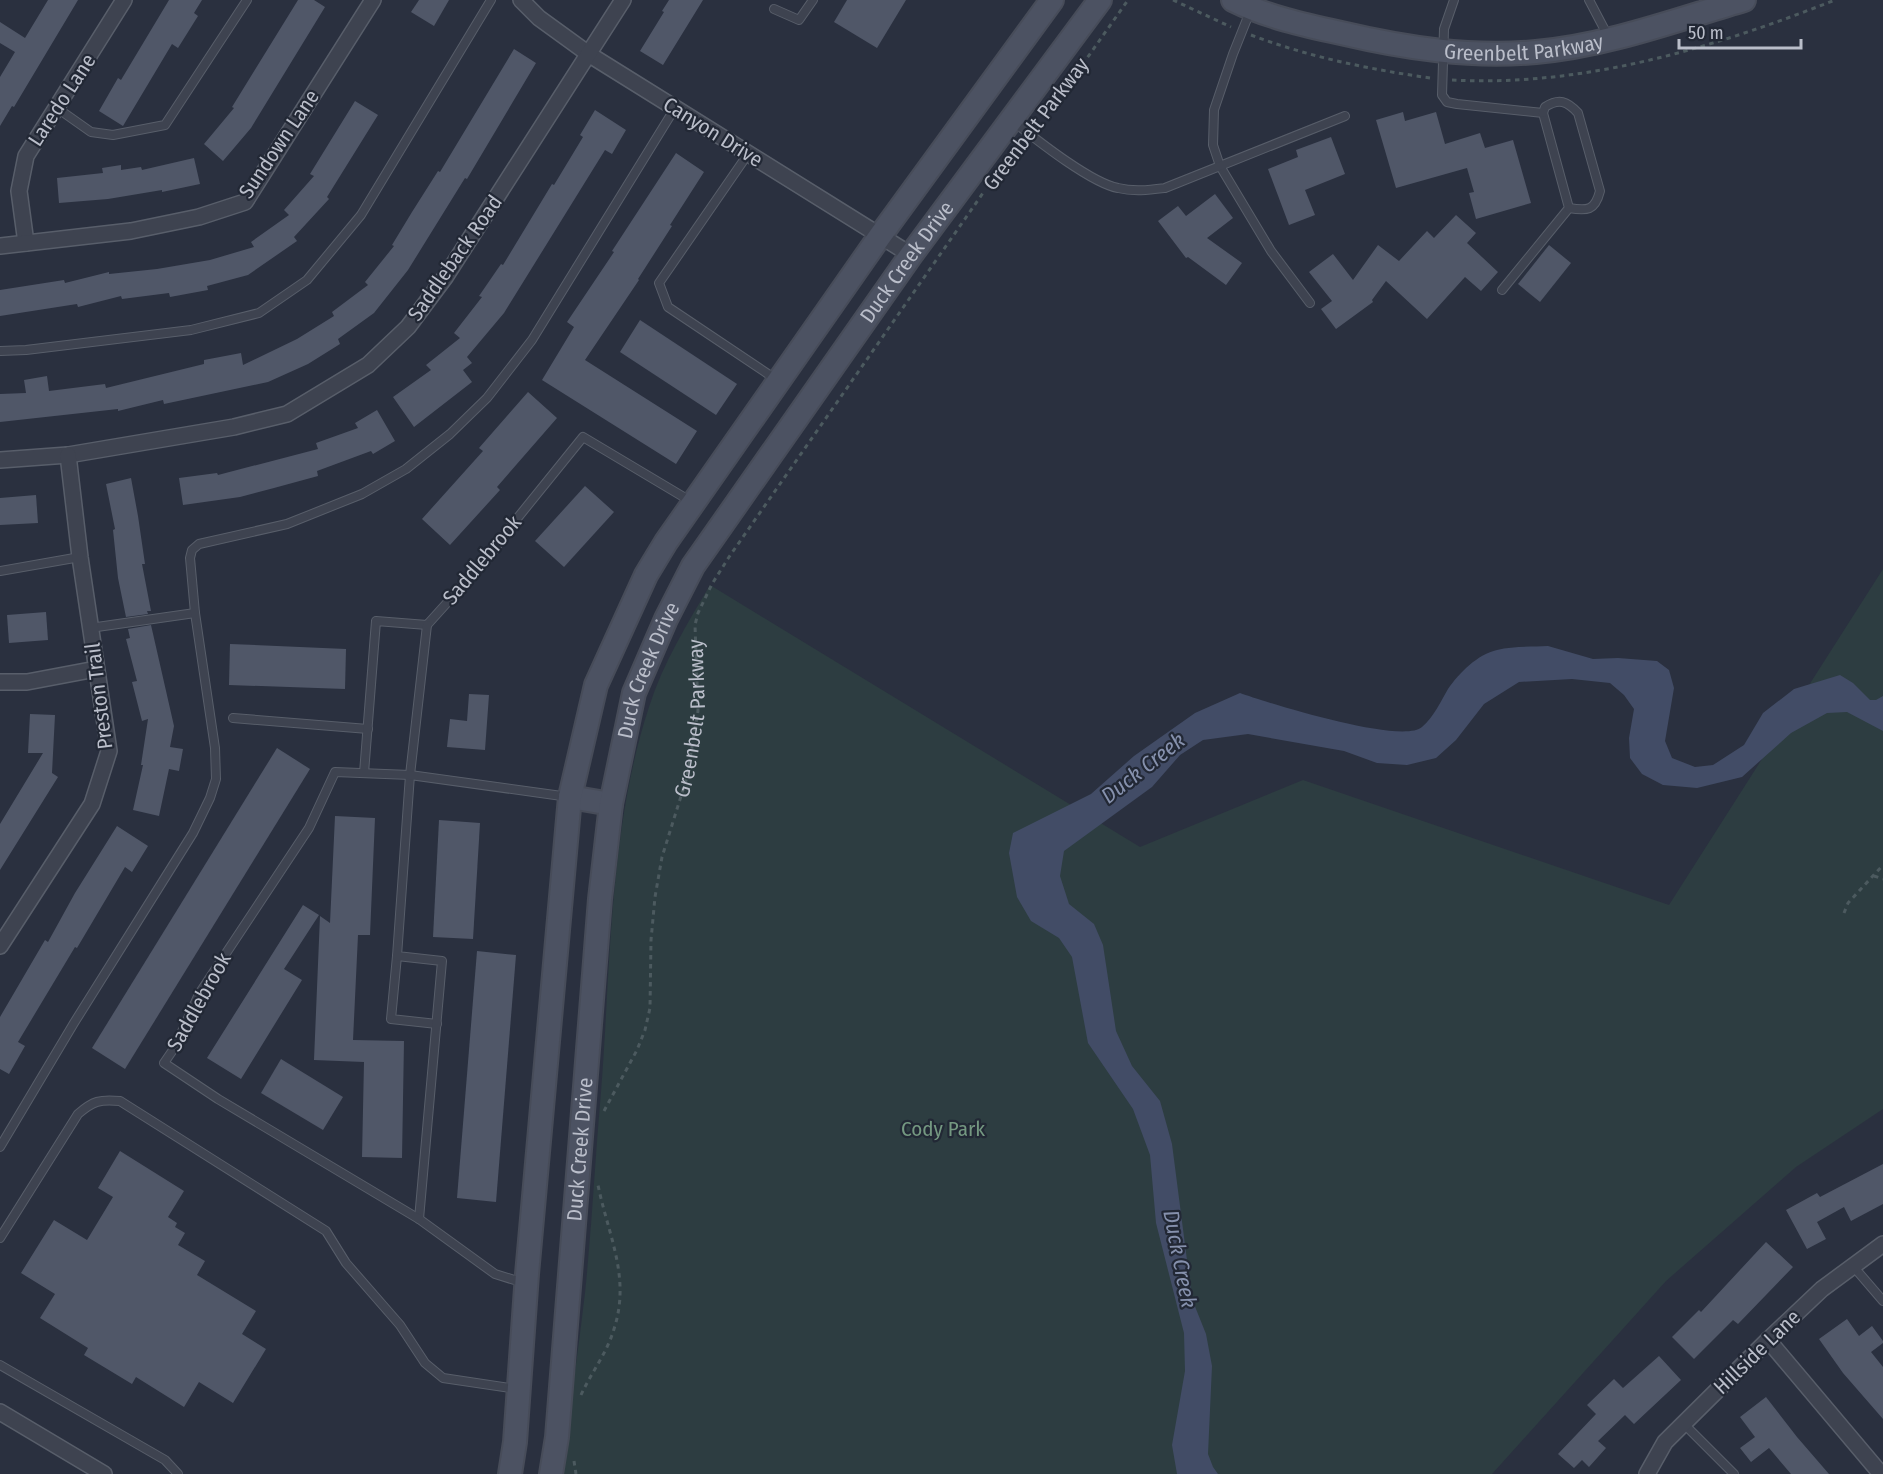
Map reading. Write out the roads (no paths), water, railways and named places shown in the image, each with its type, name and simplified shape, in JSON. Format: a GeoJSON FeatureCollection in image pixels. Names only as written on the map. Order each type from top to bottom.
{"type":"FeatureCollection","features":[{"type":"Feature","properties":{"kind":"main road","name":"Duck Creek Drive"},"geometry":{"type":"LineString","coordinates":[[510,1474],[514,1450],[526,1284],[570,797],[596,685],[646,574],[880,236],[1052,0]]}},
{"type":"Feature","properties":{"kind":"main road","name":"Duck Creek Drive"},"geometry":{"type":"LineString","coordinates":[[551,1474],[557,1437],[599,910],[611,804],[634,693],[666,619],[693,566],[911,255],[1100,0]]}},
{"type":"Feature","properties":{"kind":"main road","name":"Greenbelt Parkway"},"geometry":{"type":"LineString","coordinates":[[1242,5],[1307,26],[1396,46],[1443,52],[1495,54],[1537,52],[1610,39],[1744,0]]}},
{"type":"Feature","properties":{"kind":"main road"},"geometry":{"type":"LineString","coordinates":[[694,502],[724,521]]}},
{"type":"Feature","properties":{"kind":"main road"},"geometry":{"type":"LineString","coordinates":[[570,797],[611,804]]}},
{"type":"Feature","properties":{"kind":"street","name":"Laredo Lane"},"geometry":{"type":"LineString","coordinates":[[26,243],[19,191],[26,156],[124,0]]}},
{"type":"Feature","properties":{"kind":"street","name":"Sundown Lane"},"geometry":{"type":"LineString","coordinates":[[0,246],[130,231],[199,217],[245,202],[373,0]]}},
{"type":"Feature","properties":{"kind":"street","name":"Canyon Drive"},"geometry":{"type":"LineString","coordinates":[[521,0],[538,18],[590,55],[911,255]]}},
{"type":"Feature","properties":{"kind":"street","name":"Saddleback Road"},"geometry":{"type":"LineString","coordinates":[[0,460],[68,455],[234,428],[287,414],[368,365],[408,327],[446,276],[590,55],[623,0]]}},
{"type":"Feature","properties":{"kind":"street","name":"Preston Trail"},"geometry":{"type":"LineString","coordinates":[[0,945],[92,804],[109,751],[80,557],[68,455]]}},
{"type":"Feature","properties":{"kind":"street"},"geometry":{"type":"LineString","coordinates":[[0,682],[27,682],[96,669]]}},
{"type":"Feature","properties":{"kind":"street","name":"Hillside Lane"},"geometry":{"type":"LineString","coordinates":[[1647,1474],[1665,1442],[1768,1340],[1822,1289],[1883,1244]]}},
{"type":"Feature","properties":{"kind":"street"},"geometry":{"type":"LineString","coordinates":[[1768,1340],[1881,1474]]}},
{"type":"Feature","properties":{"kind":"street"},"geometry":{"type":"LineString","coordinates":[[0,1412],[96,1472]]}},
{"type":"Feature","properties":{"kind":"lane"},"geometry":{"type":"LineString","coordinates":[[57,108],[91,132],[112,135],[165,125],[247,0]]}},
{"type":"Feature","properties":{"kind":"lane"},"geometry":{"type":"LineString","coordinates":[[0,351],[26,350],[191,330],[259,313],[307,280],[361,215],[491,0]]}},
{"type":"Feature","properties":{"kind":"lane"},"geometry":{"type":"LineString","coordinates":[[774,9],[799,21],[813,0]]}},
{"type":"Feature","properties":{"kind":"lane"},"geometry":{"type":"LineString","coordinates":[[1454,0],[1444,29],[1442,95],[1447,102],[1456,105],[1543,113]]}},
{"type":"Feature","properties":{"kind":"lane"},"geometry":{"type":"LineString","coordinates":[[1590,0],[1610,39]]}},
{"type":"Feature","properties":{"kind":"lane"},"geometry":{"type":"LineString","coordinates":[[1242,5],[1233,54],[1214,110],[1213,145],[1220,166],[1271,251],[1310,303]]}},
{"type":"Feature","properties":{"kind":"lane"},"geometry":{"type":"LineString","coordinates":[[1554,101],[1562,101],[1571,105],[1578,113],[1600,191],[1598,201],[1593,207],[1581,210],[1569,208],[1543,113],[1545,107],[1554,101]]}},
{"type":"Feature","properties":{"kind":"lane"},"geometry":{"type":"LineString","coordinates":[[0,1147],[193,832],[210,798],[216,778],[215,748],[195,613],[190,558],[192,550],[199,544],[287,524],[362,494],[406,468],[450,434],[487,398],[532,340],[675,108]]}},
{"type":"Feature","properties":{"kind":"lane"},"geometry":{"type":"LineString","coordinates":[[1012,120],[1084,172],[1115,188],[1140,191],[1165,188],[1345,116]]}},
{"type":"Feature","properties":{"kind":"lane"},"geometry":{"type":"LineString","coordinates":[[748,154],[659,283],[668,307],[779,381]]}},
{"type":"Feature","properties":{"kind":"lane"},"geometry":{"type":"LineString","coordinates":[[1502,290],[1569,208]]}},
{"type":"Feature","properties":{"kind":"lane","name":"Saddlebrook"},"geometry":{"type":"LineString","coordinates":[[364,773],[376,621],[427,625],[491,554],[583,437],[694,502]]}},
{"type":"Feature","properties":{"kind":"lane"},"geometry":{"type":"LineString","coordinates":[[0,571],[80,557]]}},
{"type":"Feature","properties":{"kind":"lane"},"geometry":{"type":"LineString","coordinates":[[90,628],[195,613]]}},
{"type":"Feature","properties":{"kind":"lane"},"geometry":{"type":"LineString","coordinates":[[427,625],[410,775],[391,1020],[437,1024]]}},
{"type":"Feature","properties":{"kind":"lane"},"geometry":{"type":"LineString","coordinates":[[233,718],[368,729]]}},
{"type":"Feature","properties":{"kind":"lane","name":"Saddlebrook"},"geometry":{"type":"LineString","coordinates":[[526,1284],[495,1274],[419,1219],[164,1063],[175,1047],[199,994],[309,828],[335,772],[410,775],[570,797]]}},
{"type":"Feature","properties":{"kind":"lane"},"geometry":{"type":"LineString","coordinates":[[397,956],[442,961],[419,1219]]}},
{"type":"Feature","properties":{"kind":"lane"},"geometry":{"type":"LineString","coordinates":[[0,1238],[78,1114],[95,1102],[104,1099],[120,1101],[326,1231],[346,1263],[400,1325],[425,1363],[443,1378],[519,1390]]}},
{"type":"Feature","properties":{"kind":"lane"},"geometry":{"type":"LineString","coordinates":[[1853,1266],[1883,1301]]}},
{"type":"Feature","properties":{"kind":"lane"},"geometry":{"type":"LineString","coordinates":[[0,1365],[165,1460],[178,1474]]}},
{"type":"Feature","properties":{"kind":"lane"},"geometry":{"type":"LineString","coordinates":[[1684,1424],[1734,1474]]}},
{"type":"Feature","properties":{"kind":"water","name":"Duck Creek"},"geometry":{"type":"Polygon","coordinates":[[[1548,646],[1593,659],[1657,661],[1669,670],[1674,688],[1665,741],[1672,758],[1695,767],[1713,765],[1744,745],[1763,713],[1794,689],[1840,675],[1853,683],[1870,700],[1883,696],[1883,731],[1847,712],[1827,713],[1791,733],[1742,777],[1697,788],[1663,785],[1642,774],[1630,758],[1629,738],[1634,709],[1624,695],[1610,683],[1572,679],[1519,682],[1484,704],[1456,740],[1436,758],[1407,765],[1377,763],[1344,751],[1248,734],[1203,740],[1180,755],[1152,787],[1064,851],[1060,876],[1069,904],[1094,924],[1103,945],[1116,1031],[1132,1066],[1160,1101],[1172,1144],[1192,1299],[1206,1334],[1212,1366],[1208,1454],[1218,1474],[1177,1474],[1172,1445],[1185,1371],[1184,1333],[1156,1223],[1150,1155],[1133,1109],[1088,1043],[1072,957],[1059,938],[1031,921],[1017,897],[1009,853],[1013,833],[1091,794],[1134,756],[1195,713],[1240,693],[1363,727],[1410,731],[1426,723],[1458,677],[1483,656],[1490,652],[1516,647],[1548,646]]]}},
{"type":"Feature","properties":{"kind":"park label","name":"Cody Park"},"geometry":{"type":"Point","coordinates":[943,1129]}}]}
